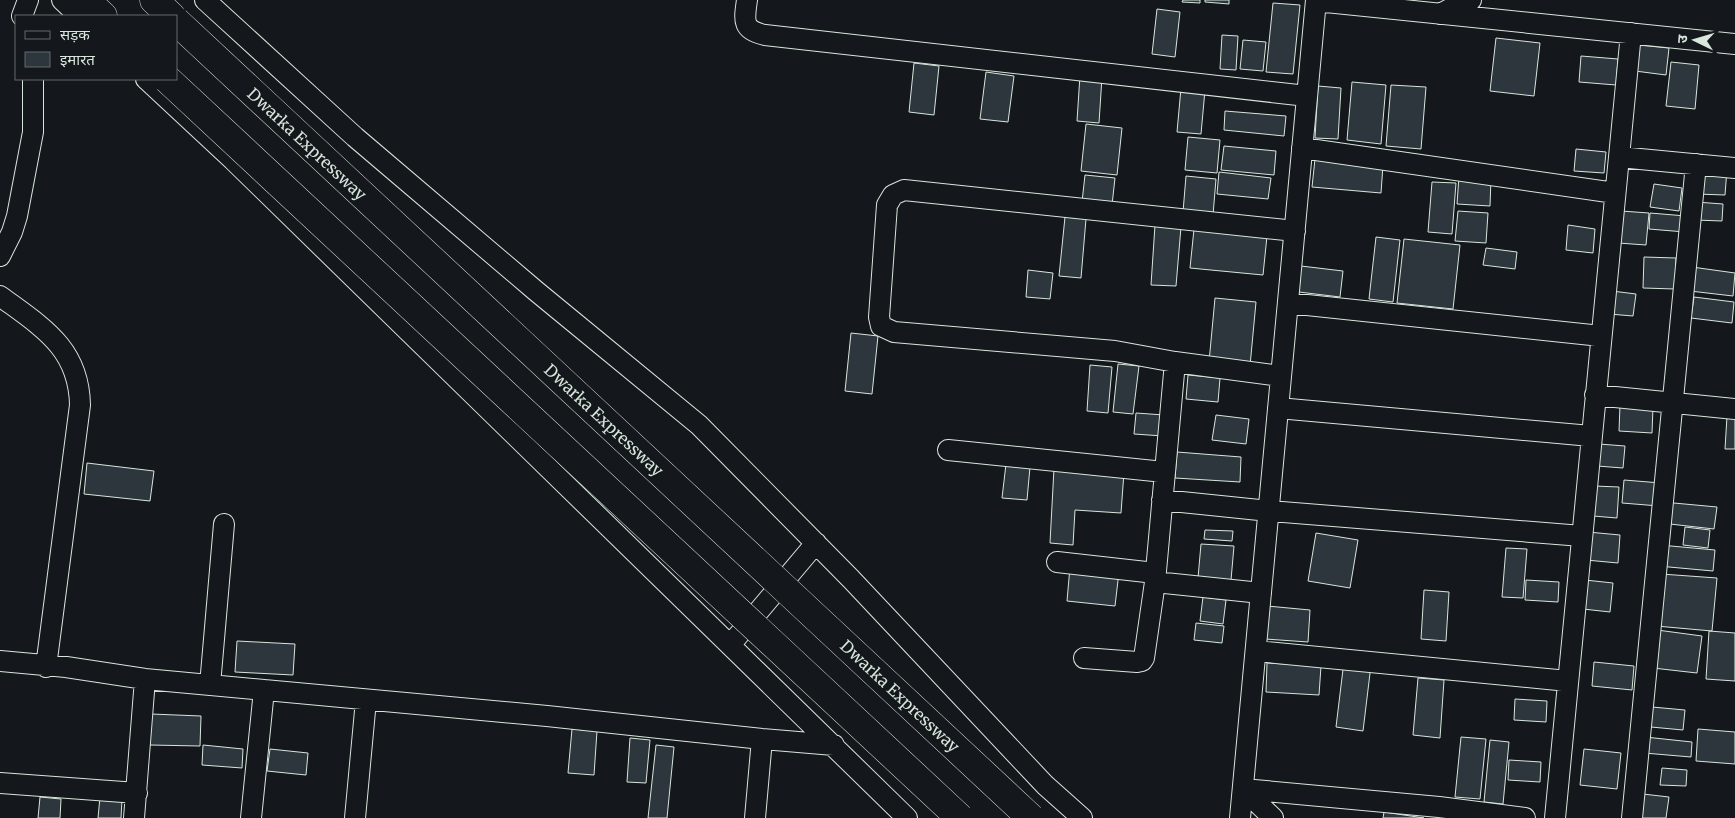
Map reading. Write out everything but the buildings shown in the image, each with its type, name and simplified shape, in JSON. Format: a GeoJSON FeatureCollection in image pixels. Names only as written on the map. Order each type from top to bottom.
{"type":"FeatureCollection","features":[{"type":"Feature","properties":{"kind":"highway"},"geometry":{"type":"LineString","coordinates":[[86,0],[102,15]]}},
{"type":"Feature","properties":{"kind":"highway"},"geometry":{"type":"LineString","coordinates":[[154,0],[170,15]]}},
{"type":"Feature","properties":{"kind":"highway","name":"Dwarka Expressway"},"geometry":{"type":"LineString","coordinates":[[178,23],[1032,818]]}},
{"type":"Feature","properties":{"kind":"highway"},"geometry":{"type":"LineString","coordinates":[[168,80],[960,818]]}},
{"type":"Feature","properties":{"kind":"street"},"geometry":{"type":"LineString","coordinates":[[22,15],[28,0]]}},
{"type":"Feature","properties":{"kind":"street"},"geometry":{"type":"LineString","coordinates":[[62,0],[78,15]]}},
{"type":"Feature","properties":{"kind":"street"},"geometry":{"type":"LineString","coordinates":[[205,0],[363,143],[536,291],[699,425],[816,543],[1045,785],[1082,818]]}},
{"type":"Feature","properties":{"kind":"street"},"geometry":{"type":"LineString","coordinates":[[747,0],[745,17],[747,26],[751,31],[765,35],[1307,96]]}},
{"type":"Feature","properties":{"kind":"street"},"geometry":{"type":"LineString","coordinates":[[1440,14],[1467,0],[1471,0]]}},
{"type":"Feature","properties":{"kind":"street"},"geometry":{"type":"LineString","coordinates":[[1240,818],[1316,1],[1735,44]]}},
{"type":"Feature","properties":{"kind":"street"},"geometry":{"type":"LineString","coordinates":[[1554,818],[1631,33]]}},
{"type":"Feature","properties":{"kind":"street"},"geometry":{"type":"LineString","coordinates":[[0,256],[12,232],[17,216],[33,132],[33,80]]}},
{"type":"Feature","properties":{"kind":"street"},"geometry":{"type":"LineString","coordinates":[[147,80],[731,644],[907,818]]}},
{"type":"Feature","properties":{"kind":"street"},"geometry":{"type":"LineString","coordinates":[[1302,148],[1615,193]]}},
{"type":"Feature","properties":{"kind":"street"},"geometry":{"type":"LineString","coordinates":[[1619,156],[1735,168]]}},
{"type":"Feature","properties":{"kind":"street"},"geometry":{"type":"LineString","coordinates":[[1632,818],[1696,164]]}},
{"type":"Feature","properties":{"kind":"street"},"geometry":{"type":"LineString","coordinates":[[1281,376],[1174,362],[1115,351],[894,332],[885,329],[881,326],[879,317],[889,200],[893,195],[904,190],[1295,231]]}},
{"type":"Feature","properties":{"kind":"street"},"geometry":{"type":"LineString","coordinates":[[0,296],[33,321],[60,345],[75,371],[80,392],[80,405],[46,667]]}},
{"type":"Feature","properties":{"kind":"street"},"geometry":{"type":"LineString","coordinates":[[1288,303],[1602,336]]}},
{"type":"Feature","properties":{"kind":"street"},"geometry":{"type":"LineString","coordinates":[[1084,658],[1137,662],[1143,660],[1155,578],[1174,362]]}},
{"type":"Feature","properties":{"kind":"street"},"geometry":{"type":"LineString","coordinates":[[1595,395],[1735,410]]}},
{"type":"Feature","properties":{"kind":"street"},"geometry":{"type":"LineString","coordinates":[[1278,408],[1592,436]]}},
{"type":"Feature","properties":{"kind":"street"},"geometry":{"type":"LineString","coordinates":[[948,450],[1164,472]]}},
{"type":"Feature","properties":{"kind":"street"},"geometry":{"type":"LineString","coordinates":[[1162,500],[1269,511],[1582,536]]}},
{"type":"Feature","properties":{"kind":"street"},"geometry":{"type":"LineString","coordinates":[[210,685],[224,524]]}},
{"type":"Feature","properties":{"kind":"street"},"geometry":{"type":"LineString","coordinates":[[731,644],[816,543]]}},
{"type":"Feature","properties":{"kind":"street"},"geometry":{"type":"LineString","coordinates":[[1057,562],[1261,593]]}},
{"type":"Feature","properties":{"kind":"street"},"geometry":{"type":"LineString","coordinates":[[1256,651],[1568,681]]}},
{"type":"Feature","properties":{"kind":"street"},"geometry":{"type":"LineString","coordinates":[[0,661],[145,679],[547,716],[834,745]]}},
{"type":"Feature","properties":{"kind":"street"},"geometry":{"type":"LineString","coordinates":[[134,818],[145,679]]}},
{"type":"Feature","properties":{"kind":"street"},"geometry":{"type":"LineString","coordinates":[[251,818],[264,690]]}},
{"type":"Feature","properties":{"kind":"street"},"geometry":{"type":"LineString","coordinates":[[355,818],[366,700]]}},
{"type":"Feature","properties":{"kind":"street"},"geometry":{"type":"LineString","coordinates":[[755,818],[762,739]]}},
{"type":"Feature","properties":{"kind":"street"},"geometry":{"type":"LineString","coordinates":[[0,783],[137,793]]}},
{"type":"Feature","properties":{"kind":"street"},"geometry":{"type":"LineString","coordinates":[[1243,789],[1438,812],[1525,818]]}},
{"type":"Feature","properties":{"kind":"street"},"geometry":{"type":"LineString","coordinates":[[1243,789],[1273,818]]}}]}
